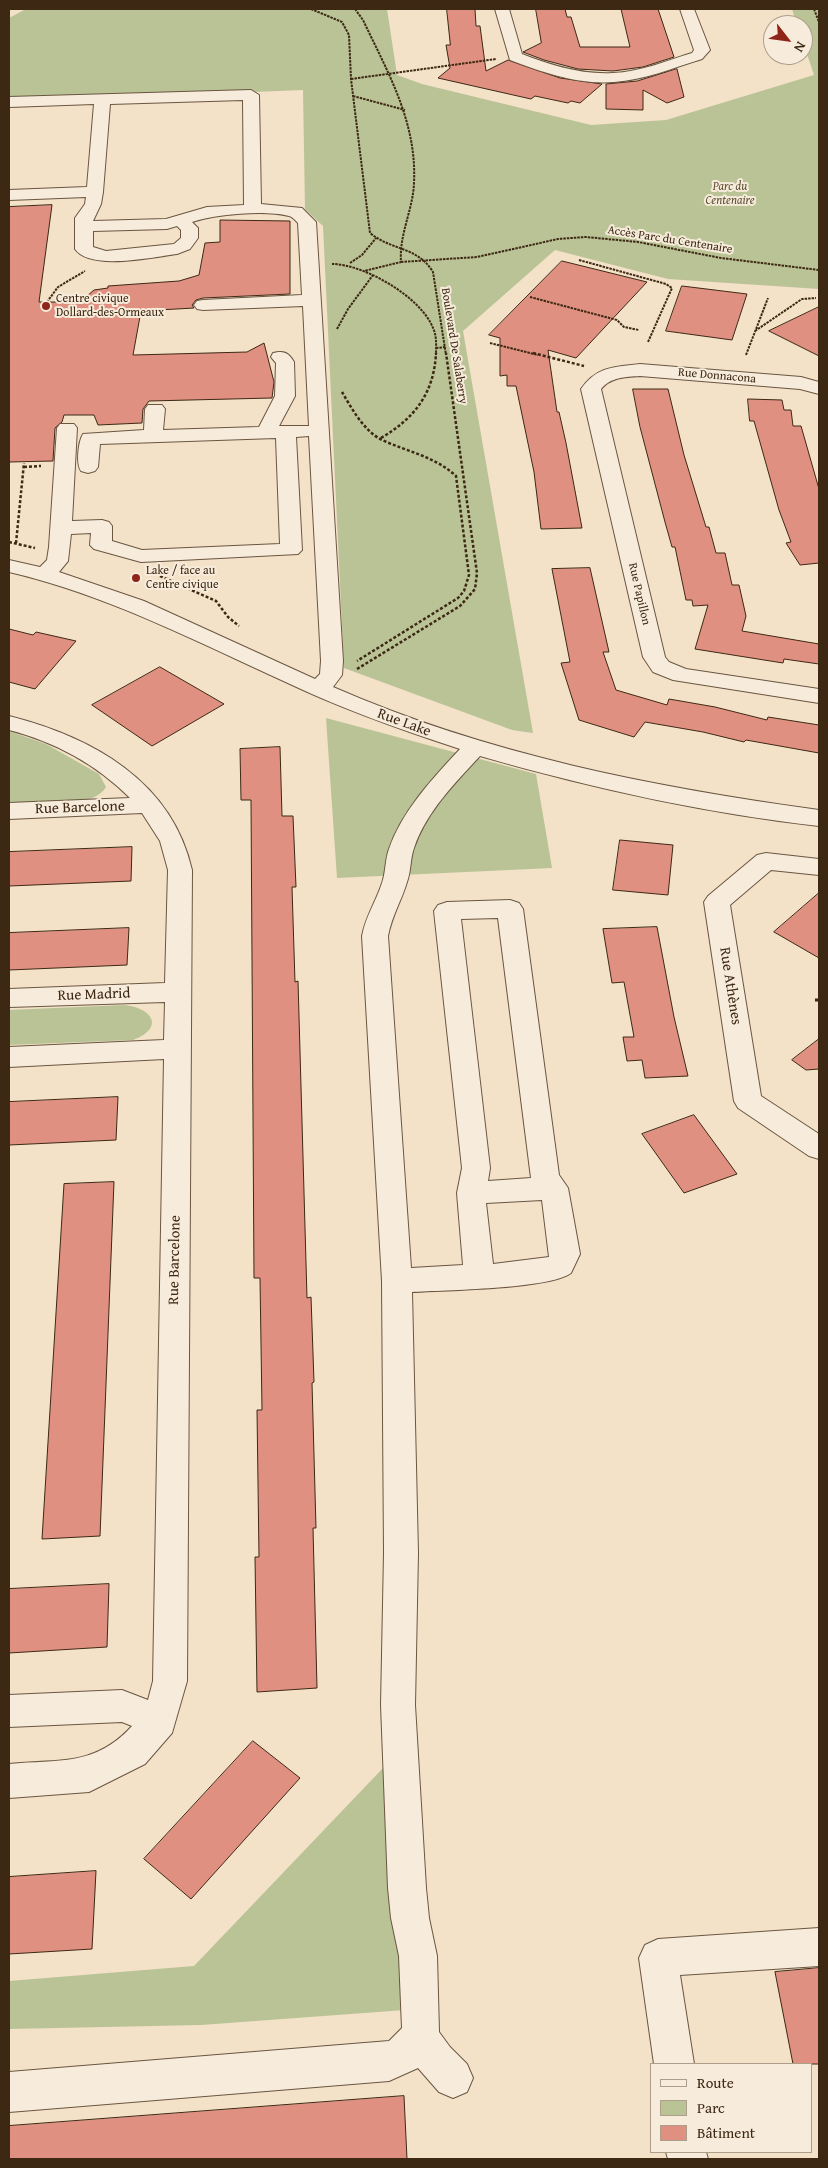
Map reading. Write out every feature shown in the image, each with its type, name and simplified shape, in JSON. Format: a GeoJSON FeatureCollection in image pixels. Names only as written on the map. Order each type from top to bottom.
{"type":"FeatureCollection","features":[{"type":"Feature","properties":{"kind":"street"},"geometry":{"type":"LineString","coordinates":[[502,9],[515,57],[585,76],[611,78],[635,75],[697,56],[702,50],[687,9]]}},
{"type":"Feature","properties":{"kind":"street"},"geometry":{"type":"LineString","coordinates":[[9,110],[102,104],[251,99],[259,213]]}},
{"type":"Feature","properties":{"kind":"street"},"geometry":{"type":"LineString","coordinates":[[9,102],[102,104]]}},
{"type":"Feature","properties":{"kind":"street"},"geometry":{"type":"LineString","coordinates":[[102,104],[94,198],[84,218],[83,247],[86,251],[95,255],[112,256],[181,248],[189,242],[190,232],[181,221]]}},
{"type":"Feature","properties":{"kind":"street"},"geometry":{"type":"LineString","coordinates":[[9,195],[94,198]]}},
{"type":"Feature","properties":{"kind":"street"},"geometry":{"type":"LineString","coordinates":[[94,198],[103,216],[126,225]]}},
{"type":"Feature","properties":{"kind":"street"},"geometry":{"type":"LineString","coordinates":[[83,226],[160,225],[181,221],[207,212],[259,213],[282,209],[296,212],[307,222],[332,671],[328,680],[319,690]]}},
{"type":"Feature","properties":{"kind":"street"},"geometry":{"type":"LineString","coordinates":[[203,305],[277,309],[311,300]]}},
{"type":"Feature","properties":{"kind":"street"},"geometry":{"type":"LineString","coordinates":[[280,357],[285,362],[285,396],[270,424],[277,432],[291,550]]}},
{"type":"Feature","properties":{"kind":"street","name":"Rue Donnacona"},"geometry":{"type":"LineString","coordinates":[[613,373],[640,370],[801,383],[819,388]]}},
{"type":"Feature","properties":{"kind":"street","name":"Rue Papillon"},"geometry":{"type":"LineString","coordinates":[[613,373],[599,379],[591,389],[654,657],[661,667],[681,675],[819,696]]}},
{"type":"Feature","properties":{"kind":"street"},"geometry":{"type":"LineString","coordinates":[[153,436],[155,409]]}},
{"type":"Feature","properties":{"kind":"street"},"geometry":{"type":"LineString","coordinates":[[45,574],[56,561],[62,528],[67,428]]}},
{"type":"Feature","properties":{"kind":"street"},"geometry":{"type":"LineString","coordinates":[[88,467],[90,438],[318,431]]}},
{"type":"Feature","properties":{"kind":"street"},"geometry":{"type":"LineString","coordinates":[[62,528],[102,526],[101,545],[137,556],[326,549]]}},
{"type":"Feature","properties":{"kind":"street","name":"Rue Lake"},"geometry":{"type":"LineString","coordinates":[[12,559],[45,574],[87,586],[150,611],[319,690],[396,720],[475,747],[563,771],[662,793],[819,818]]}},
{"type":"Feature","properties":{"kind":"street","name":"Rue Barcelone"},"geometry":{"type":"LineString","coordinates":[[9,723],[38,729],[83,749],[115,770],[151,805],[172,842],[180,870],[170,1681],[160,1721],[132,1752],[89,1775],[9,1781]]}},
{"type":"Feature","properties":{"kind":"street"},"geometry":{"type":"LineString","coordinates":[[9,2092],[389,2061],[404,2055],[419,2036],[421,2029],[418,1956],[410,1918],[407,1888],[398,1705],[401,1553],[397,1281],[376,930],[379,916],[395,882],[401,849],[413,824],[439,786],[475,747]]}},
{"type":"Feature","properties":{"kind":"street","name":"Rue Barcelone"},"geometry":{"type":"LineString","coordinates":[[9,811],[151,805]]}},
{"type":"Feature","properties":{"kind":"street","name":"Rue Athènes"},"geometry":{"type":"LineString","coordinates":[[819,867],[766,862],[717,902],[748,1101],[819,1148]]}},
{"type":"Feature","properties":{"kind":"street"},"geometry":{"type":"LineString","coordinates":[[397,1281],[479,1276],[550,1270],[561,1265],[565,1254],[554,1188],[545,1179],[510,909],[447,911],[476,1168],[472,1193],[479,1276]]}},
{"type":"Feature","properties":{"kind":"street","name":"Rue Madrid"},"geometry":{"type":"LineString","coordinates":[[9,998],[179,992]]}},
{"type":"Feature","properties":{"kind":"street"},"geometry":{"type":"LineString","coordinates":[[9,1057],[178,1049]]}},
{"type":"Feature","properties":{"kind":"street"},"geometry":{"type":"LineString","coordinates":[[472,1193],[554,1188]]}},
{"type":"Feature","properties":{"kind":"street"},"geometry":{"type":"LineString","coordinates":[[9,1711],[122,1706],[160,1721]]}},
{"type":"Feature","properties":{"kind":"street"},"geometry":{"type":"LineString","coordinates":[[674,2063],[658,1958],[819,1947]]}},
{"type":"Feature","properties":{"kind":"street"},"geometry":{"type":"LineString","coordinates":[[419,2036],[436,2061],[452,2078]]}},
{"type":"Feature","properties":{"kind":"path"},"geometry":{"type":"LineString","coordinates":[[311,9],[345,25],[349,35],[351,79],[368,228],[376,238],[398,246],[423,259]]}},
{"type":"Feature","properties":{"kind":"path"},"geometry":{"type":"LineString","coordinates":[[355,9],[363,20],[406,110],[413,144],[414,186],[398,246],[401,262]]}},
{"type":"Feature","properties":{"kind":"path"},"geometry":{"type":"LineString","coordinates":[[814,9],[819,22]]}},
{"type":"Feature","properties":{"kind":"path"},"geometry":{"type":"LineString","coordinates":[[351,79],[504,58]]}},
{"type":"Feature","properties":{"kind":"path"},"geometry":{"type":"LineString","coordinates":[[353,96],[406,110]]}},
{"type":"Feature","properties":{"kind":"path","name":"Accès Parc du Centenaire"},"geometry":{"type":"LineString","coordinates":[[364,270],[423,259],[477,257],[558,239],[593,237],[638,242],[721,258],[819,270]]}},
{"type":"Feature","properties":{"kind":"path"},"geometry":{"type":"LineString","coordinates":[[349,264],[362,255],[376,238]]}},
{"type":"Feature","properties":{"kind":"path","name":"Boulevard De Salaberry"},"geometry":{"type":"LineString","coordinates":[[351,673],[467,600],[475,589],[478,580],[435,278],[432,268],[423,259]]}},
{"type":"Feature","properties":{"kind":"path"},"geometry":{"type":"LineString","coordinates":[[579,260],[666,284],[672,288],[648,342]]}},
{"type":"Feature","properties":{"kind":"path"},"geometry":{"type":"LineString","coordinates":[[326,265],[349,264],[364,270],[405,296],[431,322],[435,332],[437,370],[427,396],[403,424],[381,439]]}},
{"type":"Feature","properties":{"kind":"path"},"geometry":{"type":"LineString","coordinates":[[47,302],[51,293],[58,286],[88,270]]}},
{"type":"Feature","properties":{"kind":"path"},"geometry":{"type":"LineString","coordinates":[[336,333],[348,309],[372,275]]}},
{"type":"Feature","properties":{"kind":"path"},"geometry":{"type":"LineString","coordinates":[[530,297],[617,320],[624,327],[639,330]]}},
{"type":"Feature","properties":{"kind":"path"},"geometry":{"type":"LineString","coordinates":[[746,356],[768,298]]}},
{"type":"Feature","properties":{"kind":"path"},"geometry":{"type":"LineString","coordinates":[[755,331],[802,299],[816,298]]}},
{"type":"Feature","properties":{"kind":"path"},"geometry":{"type":"LineString","coordinates":[[490,343],[613,373]]}},
{"type":"Feature","properties":{"kind":"path"},"geometry":{"type":"LineString","coordinates":[[436,348],[446,347]]}},
{"type":"Feature","properties":{"kind":"path"},"geometry":{"type":"LineString","coordinates":[[341,390],[361,422],[381,439],[432,460],[449,469],[456,476],[469,575],[464,591],[444,609],[354,663]]}},
{"type":"Feature","properties":{"kind":"path"},"geometry":{"type":"LineString","coordinates":[[12,559],[16,544],[24,463]]}},
{"type":"Feature","properties":{"kind":"path"},"geometry":{"type":"LineString","coordinates":[[464,534],[472,534]]}},
{"type":"Feature","properties":{"kind":"path"},"geometry":{"type":"LineString","coordinates":[[9,542],[39,548]]}},
{"type":"Feature","properties":{"kind":"path"},"geometry":{"type":"LineString","coordinates":[[158,576],[216,600],[228,617],[240,627]]}},
{"type":"Feature","properties":{"kind":"green space","name":"Parc du Centenaire"},"geometry":{"type":"Polygon","coordinates":[[[26,9],[387,9],[397,75],[422,84],[591,125],[666,120],[814,75],[811,65],[813,65],[813,15],[794,15],[792,9],[819,9],[819,289],[668,279],[555,250],[463,331],[533,733],[512,730],[344,668],[323,226],[305,209],[303,90],[101,98],[9,99],[9,18],[26,9]]]}},
{"type":"Feature","properties":{"kind":"green space"},"geometry":{"type":"Polygon","coordinates":[[[326,718],[536,774],[552,868],[337,878],[326,718]]]}},
{"type":"Feature","properties":{"kind":"green space"},"geometry":{"type":"Polygon","coordinates":[[[9,731],[46,744],[99,774],[106,787],[99,794],[88,800],[76,803],[47,806],[9,806],[9,731]]]}},
{"type":"Feature","properties":{"kind":"green space"},"geometry":{"type":"Polygon","coordinates":[[[124,1005],[142,1010],[151,1019],[152,1024],[149,1030],[133,1040],[9,1045],[9,1010],[124,1005]]]}},
{"type":"Feature","properties":{"kind":"green space"},"geometry":{"type":"Polygon","coordinates":[[[384,1767],[405,2010],[201,2025],[9,2029],[9,1981],[194,1966],[384,1767]]]}},
{"type":"Feature","properties":{"kind":"building"},"geometry":{"type":"Polygon","coordinates":[[[447,9],[475,9],[476,26],[480,26],[486,71],[508,60],[560,78],[602,84],[580,103],[571,101],[568,103],[535,96],[531,99],[438,78],[450,68],[446,45],[450,45],[447,9]]]}},
{"type":"Feature","properties":{"kind":"building"},"geometry":{"type":"Polygon","coordinates":[[[536,9],[565,9],[567,17],[571,17],[580,47],[630,47],[621,9],[658,9],[674,57],[643,67],[613,71],[578,69],[544,60],[523,52],[541,43],[536,9]]]}},
{"type":"Feature","properties":{"kind":"building"},"geometry":{"type":"Polygon","coordinates":[[[677,69],[684,97],[667,103],[643,90],[643,110],[606,109],[606,84],[637,81],[677,69]]]}},
{"type":"Feature","properties":{"kind":"building"},"geometry":{"type":"Polygon","coordinates":[[[52,205],[39,302],[80,302],[94,290],[108,288],[108,286],[179,281],[199,275],[205,243],[220,242],[220,220],[290,221],[290,294],[203,298],[196,300],[192,305],[194,308],[141,311],[133,355],[247,352],[264,343],[274,382],[272,398],[149,401],[143,409],[142,423],[98,425],[94,415],[64,415],[62,422],[55,428],[53,461],[9,462],[9,207],[52,205]]]}},
{"type":"Feature","properties":{"kind":"building"},"geometry":{"type":"Polygon","coordinates":[[[562,261],[647,282],[576,358],[548,350],[557,412],[559,412],[566,443],[582,528],[541,529],[534,472],[516,386],[507,386],[507,375],[500,376],[500,338],[489,335],[562,261]]]}},
{"type":"Feature","properties":{"kind":"building"},"geometry":{"type":"Polygon","coordinates":[[[682,286],[747,294],[732,340],[666,331],[682,286]]]}},
{"type":"Feature","properties":{"kind":"building"},"geometry":{"type":"Polygon","coordinates":[[[819,307],[819,356],[769,331],[819,307]]]}},
{"type":"Feature","properties":{"kind":"building"},"geometry":{"type":"Polygon","coordinates":[[[633,389],[668,389],[684,455],[706,527],[709,527],[716,553],[725,553],[732,585],[739,585],[746,616],[742,631],[819,644],[819,664],[784,659],[783,663],[695,649],[708,605],[693,606],[692,600],[686,600],[675,547],[672,547],[640,427],[633,389]]]}},
{"type":"Feature","properties":{"kind":"building"},"geometry":{"type":"Polygon","coordinates":[[[748,399],[782,400],[784,410],[791,410],[793,426],[801,426],[819,489],[819,563],[800,565],[786,543],[791,542],[779,510],[754,421],[750,421],[748,399]]]}},
{"type":"Feature","properties":{"kind":"building"},"geometry":{"type":"Polygon","coordinates":[[[590,568],[609,652],[603,652],[616,690],[667,705],[669,699],[715,707],[767,720],[768,717],[819,725],[819,753],[746,740],[744,742],[703,732],[645,722],[634,737],[579,720],[561,663],[570,662],[552,569],[590,568]]]}},
{"type":"Feature","properties":{"kind":"building"},"geometry":{"type":"Polygon","coordinates":[[[9,629],[33,635],[36,632],[76,641],[35,689],[9,682],[9,629]]]}},
{"type":"Feature","properties":{"kind":"building"},"geometry":{"type":"Polygon","coordinates":[[[160,667],[224,704],[152,746],[92,705],[160,667]]]}},
{"type":"Feature","properties":{"kind":"building"},"geometry":{"type":"Polygon","coordinates":[[[280,747],[282,816],[293,816],[296,887],[292,887],[295,982],[298,981],[307,1298],[311,1297],[314,1382],[312,1383],[316,1528],[313,1528],[317,1688],[257,1692],[255,1557],[259,1557],[257,1410],[262,1410],[260,1278],[254,1278],[251,800],[241,800],[240,749],[280,747]]]}},
{"type":"Feature","properties":{"kind":"building"},"geometry":{"type":"Polygon","coordinates":[[[620,840],[673,845],[668,895],[613,890],[620,840]]]}},
{"type":"Feature","properties":{"kind":"building"},"geometry":{"type":"Polygon","coordinates":[[[132,847],[131,881],[9,886],[9,852],[132,847]]]}},
{"type":"Feature","properties":{"kind":"building"},"geometry":{"type":"Polygon","coordinates":[[[819,893],[819,958],[774,932],[819,893]]]}},
{"type":"Feature","properties":{"kind":"building"},"geometry":{"type":"Polygon","coordinates":[[[657,927],[674,1017],[688,1076],[645,1078],[642,1060],[627,1061],[623,1037],[634,1037],[624,982],[612,983],[603,929],[657,927]]]}},
{"type":"Feature","properties":{"kind":"building"},"geometry":{"type":"Polygon","coordinates":[[[129,928],[127,965],[9,970],[9,933],[129,928]]]}},
{"type":"Feature","properties":{"kind":"building"},"geometry":{"type":"Polygon","coordinates":[[[819,1039],[819,1069],[806,1070],[792,1060],[819,1039]]]}},
{"type":"Feature","properties":{"kind":"building"},"geometry":{"type":"Polygon","coordinates":[[[118,1097],[116,1140],[9,1145],[9,1102],[118,1097]]]}},
{"type":"Feature","properties":{"kind":"building"},"geometry":{"type":"Polygon","coordinates":[[[694,1115],[737,1174],[684,1193],[642,1134],[694,1115]]]}},
{"type":"Feature","properties":{"kind":"building"},"geometry":{"type":"Polygon","coordinates":[[[114,1182],[100,1536],[42,1539],[64,1184],[114,1182]]]}},
{"type":"Feature","properties":{"kind":"building"},"geometry":{"type":"Polygon","coordinates":[[[109,1584],[107,1647],[9,1653],[9,1589],[109,1584]]]}},
{"type":"Feature","properties":{"kind":"building"},"geometry":{"type":"Polygon","coordinates":[[[253,1741],[300,1778],[191,1899],[144,1859],[253,1741]]]}},
{"type":"Feature","properties":{"kind":"building"},"geometry":{"type":"Polygon","coordinates":[[[96,1871],[92,1949],[9,1954],[9,1877],[96,1871]]]}},
{"type":"Feature","properties":{"kind":"building"},"geometry":{"type":"Polygon","coordinates":[[[819,1968],[819,2064],[793,2063],[775,1972],[819,1968]]]}},
{"type":"Feature","properties":{"kind":"building"},"geometry":{"type":"Polygon","coordinates":[[[404,2096],[407,2159],[9,2159],[9,2126],[404,2096]]]}},
{"type":"Feature","properties":{"kind":"place","name":"Centre civique Dollard-des-Ormeaux"},"geometry":{"type":"Point","coordinates":[46,306]}},
{"type":"Feature","properties":{"kind":"place","name":"Lake / face au Centre civique"},"geometry":{"type":"Point","coordinates":[136,578]}}]}
